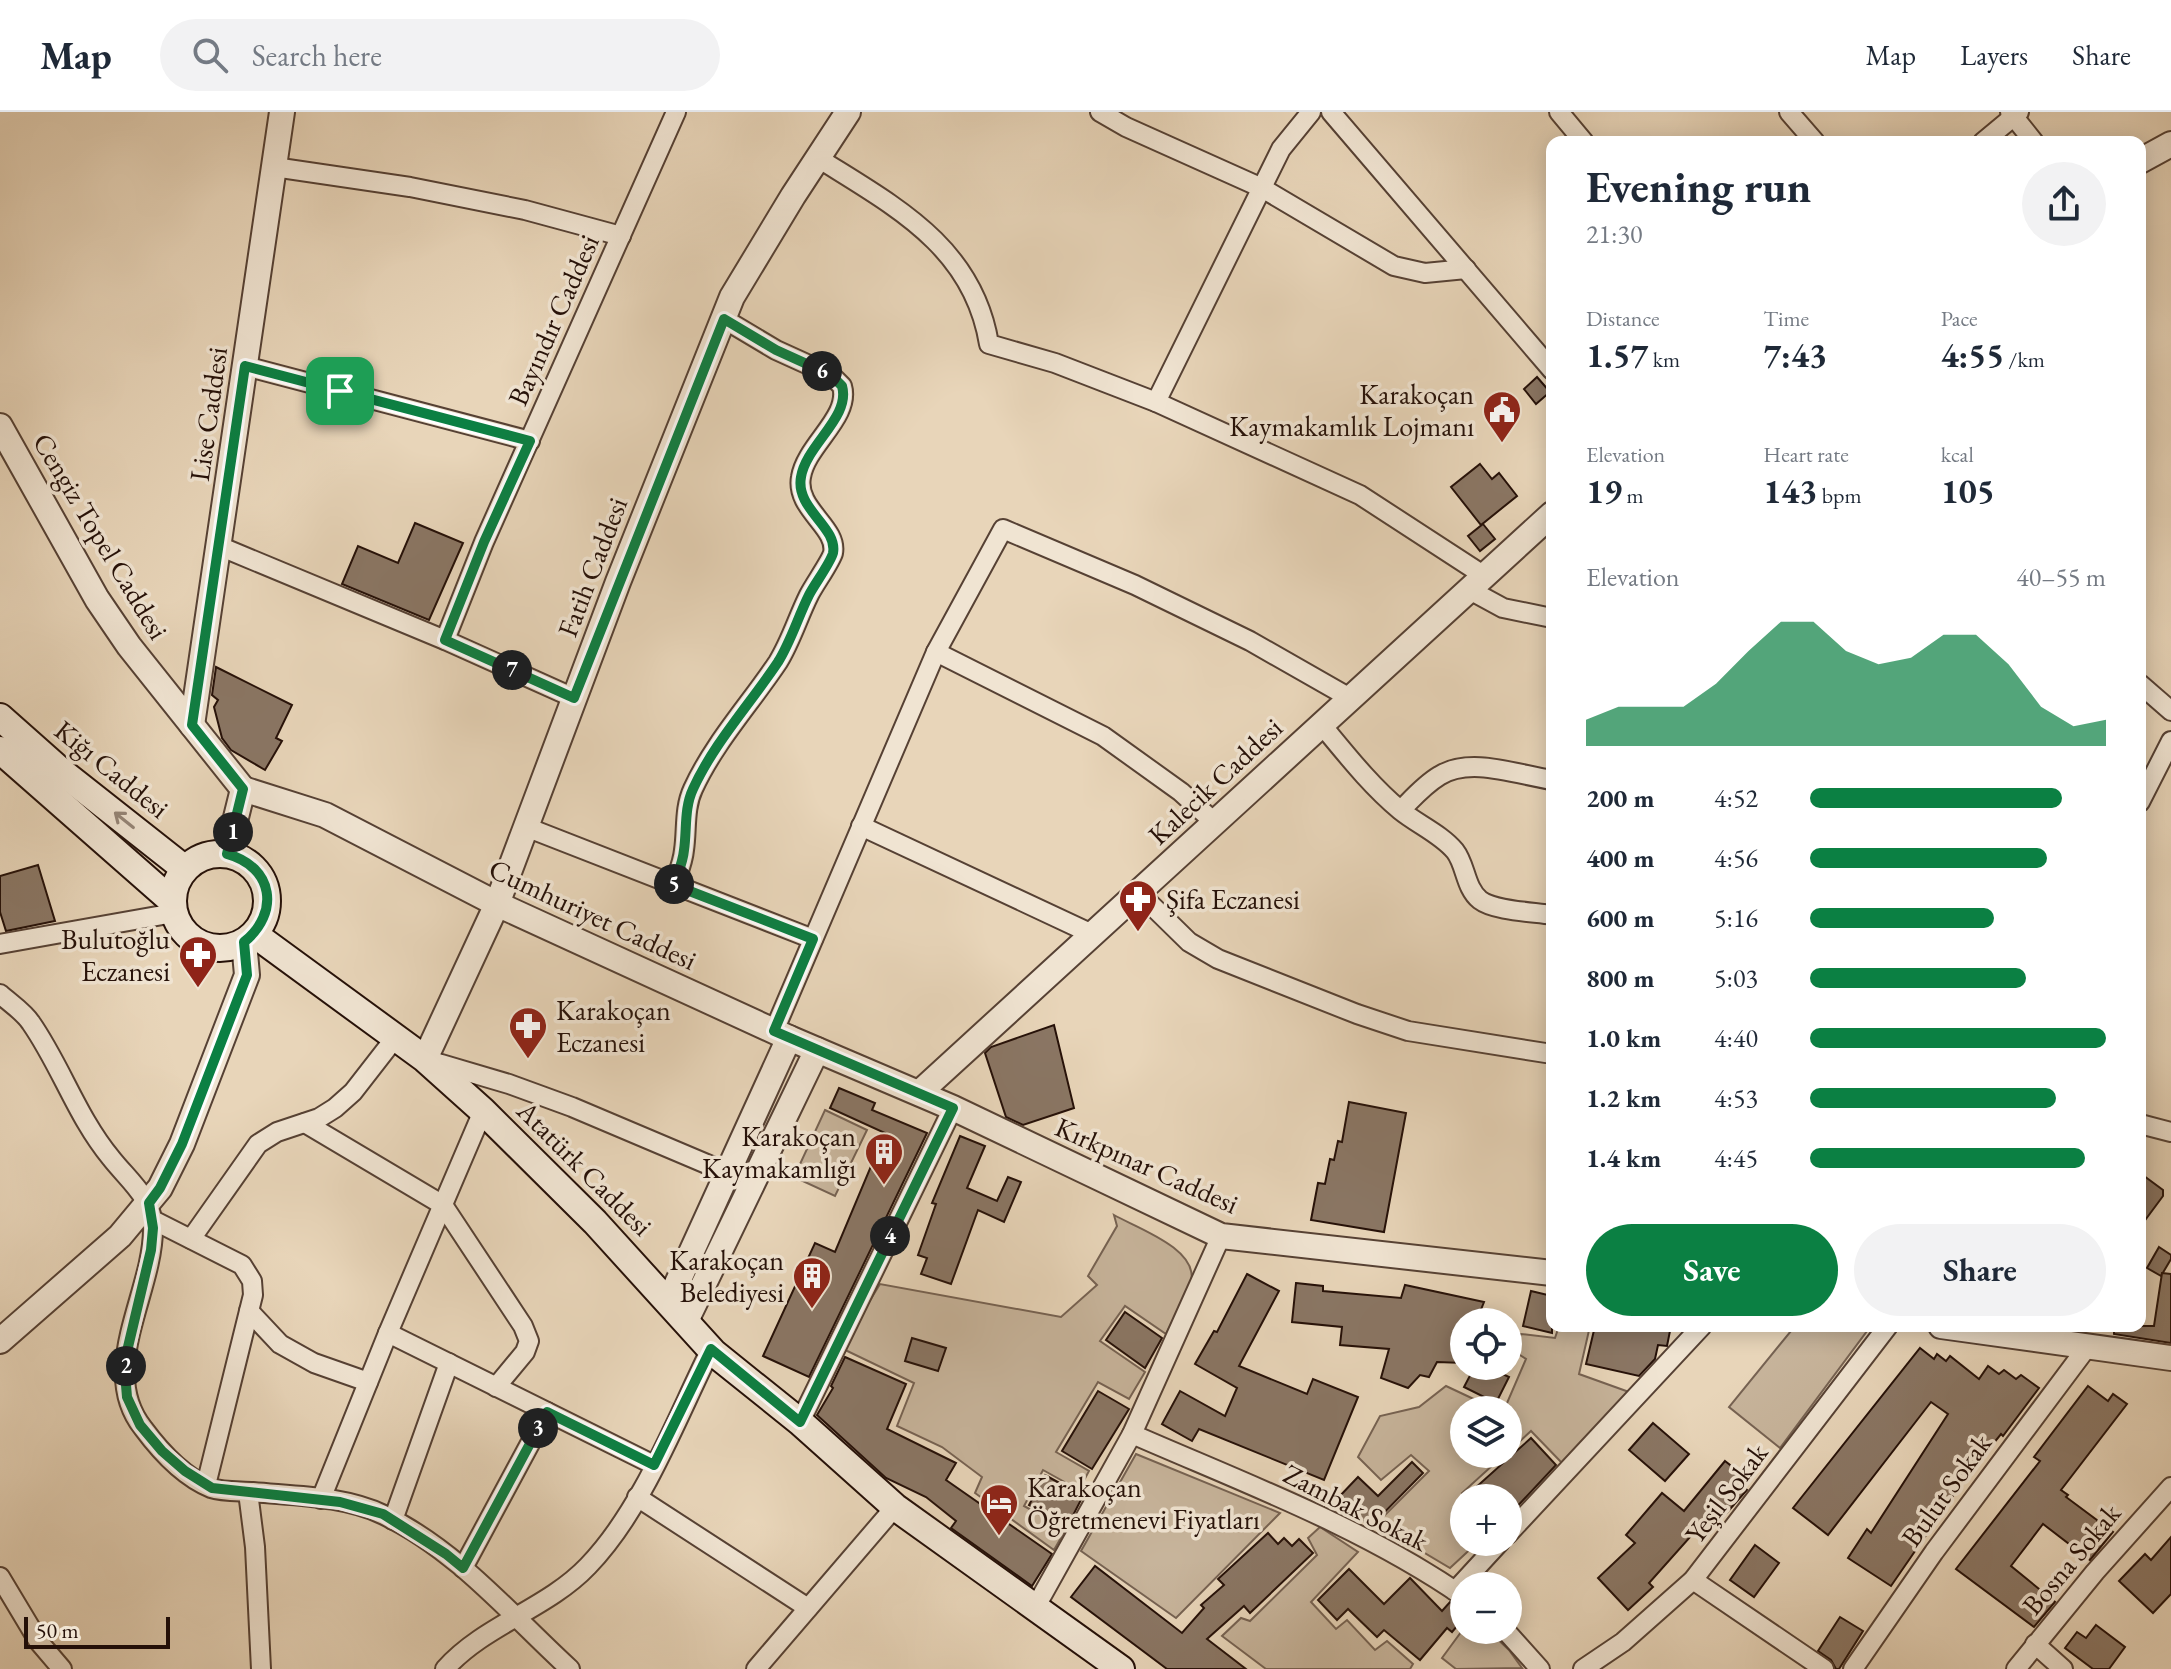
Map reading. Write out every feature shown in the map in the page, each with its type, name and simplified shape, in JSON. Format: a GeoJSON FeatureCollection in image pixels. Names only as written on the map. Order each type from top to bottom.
{"type":"FeatureCollection","features":[{"type":"Feature","properties":{"kind":"main road","name":"Kiğı Caddesi"},"geometry":{"type":"LineString","coordinates":[[0,717],[62,772],[185,869]]}},
{"type":"Feature","properties":{"kind":"main road"},"geometry":{"type":"LineString","coordinates":[[0,750],[174,907],[186,933],[206,946],[219,948],[249,938],[266,911],[265,886],[251,864],[227,854],[204,856],[185,869],[174,890],[174,907]]}},
{"type":"Feature","properties":{"kind":"main road","name":"Atatürk Caddesi"},"geometry":{"type":"LineString","coordinates":[[249,938],[425,1059],[483,1111],[595,1222],[711,1349],[800,1422],[895,1507],[1117,1668]]}},
{"type":"Feature","properties":{"kind":"street","name":"Lise Caddesi"},"geometry":{"type":"LineString","coordinates":[[192,725],[282,112]]}},
{"type":"Feature","properties":{"kind":"street","name":"Bayındır Caddesi"},"geometry":{"type":"LineString","coordinates":[[445,640],[484,542],[676,112]]}},
{"type":"Feature","properties":{"kind":"street","name":"Fatih Caddesi"},"geometry":{"type":"LineString","coordinates":[[425,1059],[497,904],[574,698],[732,297],[848,112]]}},
{"type":"Feature","properties":{"kind":"street"},"geometry":{"type":"LineString","coordinates":[[1100,112],[1126,127],[1262,188],[1394,266],[1425,273],[1466,269]]}},
{"type":"Feature","properties":{"kind":"street"},"geometry":{"type":"LineString","coordinates":[[1156,402],[1281,149],[1311,112]]}},
{"type":"Feature","properties":{"kind":"street"},"geometry":{"type":"LineString","coordinates":[[1559,112],[1579,136]]}},
{"type":"Feature","properties":{"kind":"street"},"geometry":{"type":"LineString","coordinates":[[1789,112],[1810,136]]}},
{"type":"Feature","properties":{"kind":"street"},"geometry":{"type":"LineString","coordinates":[[1989,136],[2014,113],[2030,136]]}},
{"type":"Feature","properties":{"kind":"street"},"geometry":{"type":"LineString","coordinates":[[1336,114],[1546,363]]}},
{"type":"Feature","properties":{"kind":"street"},"geometry":{"type":"LineString","coordinates":[[2146,158],[2171,144]]}},
{"type":"Feature","properties":{"kind":"street"},"geometry":{"type":"LineString","coordinates":[[818,158],[915,221],[948,253],[971,287],[985,319],[989,344],[1055,363],[1156,402],[1360,495],[1476,582],[1503,608],[1546,617]]}},
{"type":"Feature","properties":{"kind":"street"},"geometry":{"type":"LineString","coordinates":[[274,167],[424,190],[525,210],[621,236]]}},
{"type":"Feature","properties":{"kind":"street"},"geometry":{"type":"LineString","coordinates":[[674,885],[684,853],[692,791],[779,660],[820,574],[832,557],[833,549],[830,536],[808,508],[800,480],[805,462],[843,404],[842,386],[831,375],[776,350],[724,319]]}},
{"type":"Feature","properties":{"kind":"street"},"geometry":{"type":"LineString","coordinates":[[245,366],[530,441]]}},
{"type":"Feature","properties":{"kind":"street","name":"Cengiz Topel Caddesi"},"geometry":{"type":"LineString","coordinates":[[0,426],[97,599],[129,646],[243,789]]}},
{"type":"Feature","properties":{"kind":"street","name":"Kalecik Caddesi"},"geometry":{"type":"LineString","coordinates":[[919,1093],[1546,519]]}},
{"type":"Feature","properties":{"kind":"street"},"geometry":{"type":"LineString","coordinates":[[669,1301],[728,1173],[813,939],[936,652],[1003,529],[1147,591],[1250,641],[1350,698]]}},
{"type":"Feature","properties":{"kind":"street"},"geometry":{"type":"LineString","coordinates":[[219,546],[445,640],[574,698]]}},
{"type":"Feature","properties":{"kind":"street"},"geometry":{"type":"LineString","coordinates":[[936,652],[1103,736],[1181,792],[1214,822]]}},
{"type":"Feature","properties":{"kind":"street"},"geometry":{"type":"LineString","coordinates":[[2146,689],[2171,711]]}},
{"type":"Feature","properties":{"kind":"street"},"geometry":{"type":"LineString","coordinates":[[1321,724],[1364,776],[1401,810],[1453,849],[1480,900],[1492,906],[1546,914]]}},
{"type":"Feature","properties":{"kind":"street"},"geometry":{"type":"LineString","coordinates":[[2146,790],[2171,741]]}},
{"type":"Feature","properties":{"kind":"street"},"geometry":{"type":"LineString","coordinates":[[1401,810],[1424,786],[1442,773],[1472,766],[1546,779]]}},
{"type":"Feature","properties":{"kind":"street"},"geometry":{"type":"LineString","coordinates":[[227,854],[243,789]]}},
{"type":"Feature","properties":{"kind":"street","name":"Cumhuriyet Caddesi"},"geometry":{"type":"LineString","coordinates":[[243,789],[325,815],[497,904],[781,1034],[919,1093]]}},
{"type":"Feature","properties":{"kind":"street"},"geometry":{"type":"LineString","coordinates":[[861,826],[1092,934]]}},
{"type":"Feature","properties":{"kind":"street"},"geometry":{"type":"LineString","coordinates":[[526,827],[813,939]]}},
{"type":"Feature","properties":{"kind":"street"},"geometry":{"type":"LineString","coordinates":[[1138,892],[1189,942],[1218,959],[1357,1014],[1408,1031],[1546,1053]]}},
{"type":"Feature","properties":{"kind":"street"},"geometry":{"type":"LineString","coordinates":[[0,944],[174,907]]}},
{"type":"Feature","properties":{"kind":"street"},"geometry":{"type":"LineString","coordinates":[[0,1341],[150,1211],[182,1144],[247,975],[249,938]]}},
{"type":"Feature","properties":{"kind":"street"},"geometry":{"type":"LineString","coordinates":[[0,994],[29,1020],[93,1135],[150,1211],[191,1239],[247,1270],[254,1288],[206,1485]]}},
{"type":"Feature","properties":{"kind":"street"},"geometry":{"type":"LineString","coordinates":[[191,1239],[258,1144],[277,1132],[319,1118],[353,1092],[395,1038]]}},
{"type":"Feature","properties":{"kind":"street"},"geometry":{"type":"LineString","coordinates":[[686,1321],[817,1050]]}},
{"type":"Feature","properties":{"kind":"street"},"geometry":{"type":"LineString","coordinates":[[425,1059],[560,1103],[728,1173]]}},
{"type":"Feature","properties":{"kind":"street","name":"Kırkpınar Caddesi"},"geometry":{"type":"LineString","coordinates":[[919,1093],[1221,1236],[1546,1272]]}},
{"type":"Feature","properties":{"kind":"street"},"geometry":{"type":"LineString","coordinates":[[800,1422],[953,1108]]}},
{"type":"Feature","properties":{"kind":"street"},"geometry":{"type":"LineString","coordinates":[[321,1499],[483,1111]]}},
{"type":"Feature","properties":{"kind":"street"},"geometry":{"type":"LineString","coordinates":[[305,1123],[443,1205],[523,1326],[529,1341],[525,1352],[496,1387]]}},
{"type":"Feature","properties":{"kind":"street"},"geometry":{"type":"LineString","coordinates":[[2146,1126],[2171,1132]]}},
{"type":"Feature","properties":{"kind":"street"},"geometry":{"type":"LineString","coordinates":[[150,1211],[153,1228],[147,1269],[128,1347],[125,1373],[127,1397],[140,1425],[162,1451],[212,1488],[321,1499],[368,1510],[393,1520],[463,1568],[570,1669]]}},
{"type":"Feature","properties":{"kind":"street"},"geometry":{"type":"LineString","coordinates":[[1035,1608],[1132,1434],[1221,1236]]}},
{"type":"Feature","properties":{"kind":"street"},"geometry":{"type":"LineString","coordinates":[[249,1311],[280,1344],[314,1363],[368,1382]]}},
{"type":"Feature","properties":{"kind":"street"},"geometry":{"type":"LineString","coordinates":[[1522,1519],[1696,1332]]}},
{"type":"Feature","properties":{"kind":"street","name":"Yeşil Sokak"},"geometry":{"type":"LineString","coordinates":[[1583,1669],[1623,1642],[1693,1580],[1883,1332]]}},
{"type":"Feature","properties":{"kind":"street"},"geometry":{"type":"LineString","coordinates":[[1985,1332],[2171,1358]]}},
{"type":"Feature","properties":{"kind":"street"},"geometry":{"type":"LineString","coordinates":[[388,1333],[654,1465]]}},
{"type":"Feature","properties":{"kind":"street","name":"Bulut Sokak"},"geometry":{"type":"LineString","coordinates":[[1853,1669],[1934,1552],[2088,1346]]}},
{"type":"Feature","properties":{"kind":"street"},"geometry":{"type":"LineString","coordinates":[[440,1668],[561,1589],[588,1566],[637,1497],[711,1349]]}},
{"type":"Feature","properties":{"kind":"street"},"geometry":{"type":"LineString","coordinates":[[393,1520],[449,1363]]}},
{"type":"Feature","properties":{"kind":"street"},"geometry":{"type":"LineString","coordinates":[[463,1568],[547,1412]]}},
{"type":"Feature","properties":{"kind":"street","name":"Zambak Sokak"},"geometry":{"type":"LineString","coordinates":[[1132,1434],[1319,1516],[1450,1588]]}},
{"type":"Feature","properties":{"kind":"street","name":"Bosna Sokak"},"geometry":{"type":"LineString","coordinates":[[2016,1669],[2171,1487]]}},
{"type":"Feature","properties":{"kind":"street"},"geometry":{"type":"LineString","coordinates":[[248,1492],[255,1547],[261,1669]]}},
{"type":"Feature","properties":{"kind":"street"},"geometry":{"type":"LineString","coordinates":[[637,1497],[808,1608]]}},
{"type":"Feature","properties":{"kind":"street"},"geometry":{"type":"LineString","coordinates":[[756,1669],[895,1507]]}},
{"type":"Feature","properties":{"kind":"street"},"geometry":{"type":"LineString","coordinates":[[1477,1572],[1489,1556]]}},
{"type":"Feature","properties":{"kind":"street"},"geometry":{"type":"LineString","coordinates":[[0,1577],[39,1642],[62,1669]]}},
{"type":"Feature","properties":{"kind":"street"},"geometry":{"type":"LineString","coordinates":[[1693,1580],[1824,1669]]}},
{"type":"Feature","properties":{"kind":"street"},"geometry":{"type":"LineString","coordinates":[[1518,1644],[1540,1669]]}},
{"type":"Feature","properties":{"kind":"street"},"geometry":{"type":"LineString","coordinates":[[2035,1644],[2063,1669]]}},
{"type":"Feature","properties":{"kind":"shaded area"},"geometry":{"type":"Polygon","coordinates":[[[825,1110],[867,1130],[835,1196],[794,1177],[825,1110]]]}},
{"type":"Feature","properties":{"kind":"shaded area"},"geometry":{"type":"Polygon","coordinates":[[[1114,1215],[1151,1233],[1176,1250],[1186,1259],[1191,1270],[1191,1282],[1166,1334],[1125,1306],[1100,1341],[1145,1372],[1129,1399],[1098,1382],[1056,1452],[1089,1471],[1079,1490],[1043,1470],[1024,1506],[1066,1529],[1054,1550],[975,1493],[982,1477],[942,1447],[897,1426],[914,1383],[841,1348],[880,1284],[1061,1317],[1097,1285],[1088,1276],[1117,1226],[1114,1215]]]}},
{"type":"Feature","properties":{"kind":"shaded area"},"geometry":{"type":"Polygon","coordinates":[[[1557,1332],[1589,1332],[1579,1374],[1629,1392],[1562,1463],[1531,1431],[1522,1439],[1522,1396],[1510,1396],[1517,1380],[1522,1380],[1526,1359],[1522,1356],[1522,1334],[1555,1338],[1557,1332]]]}},
{"type":"Feature","properties":{"kind":"shaded area"},"geometry":{"type":"Polygon","coordinates":[[[1790,1332],[1866,1332],[1780,1448],[1729,1407],[1790,1332]]]}},
{"type":"Feature","properties":{"kind":"shaded area"},"geometry":{"type":"Polygon","coordinates":[[[1446,1386],[1467,1396],[1450,1396],[1450,1468],[1490,1468],[1472,1484],[1450,1484],[1450,1556],[1463,1556],[1450,1568],[1376,1524],[1429,1471],[1411,1455],[1381,1480],[1358,1457],[1380,1416],[1419,1407],[1446,1386]]]}},
{"type":"Feature","properties":{"kind":"shaded area"},"geometry":{"type":"Polygon","coordinates":[[[1136,1454],[1280,1513],[1176,1618],[1081,1551],[1136,1454]]]}},
{"type":"Feature","properties":{"kind":"shaded area"},"geometry":{"type":"Polygon","coordinates":[[[1320,1527],[1358,1552],[1311,1602],[1336,1629],[1347,1620],[1375,1650],[1387,1641],[1413,1664],[1410,1669],[1266,1669],[1222,1636],[1241,1618],[1250,1621],[1317,1555],[1308,1538],[1320,1527]]]}},
{"type":"Feature","properties":{"kind":"shaded area"},"geometry":{"type":"Polygon","coordinates":[[[1452,1644],[1503,1644],[1522,1668],[1456,1669],[1442,1658],[1452,1644]]]}},
{"type":"Feature","properties":{"kind":"building"},"geometry":{"type":"Polygon","coordinates":[[[1537,377],[1546,387],[1546,395],[1536,404],[1524,389],[1537,377]]]}},
{"type":"Feature","properties":{"kind":"building","name":"Karakoçan Kaymakamlık Lojmanı"},"geometry":{"type":"Polygon","coordinates":[[[1480,464],[1492,479],[1499,473],[1517,496],[1481,525],[1451,487],[1480,464]]]}},
{"type":"Feature","properties":{"kind":"building"},"geometry":{"type":"Polygon","coordinates":[[[415,523],[463,543],[429,620],[342,584],[358,546],[398,563],[415,523]]]}},
{"type":"Feature","properties":{"kind":"building"},"geometry":{"type":"Polygon","coordinates":[[[1483,524],[1495,539],[1480,551],[1468,536],[1483,524]]]}},
{"type":"Feature","properties":{"kind":"building"},"geometry":{"type":"Polygon","coordinates":[[[216,667],[292,705],[276,738],[282,741],[265,770],[231,750],[222,738],[214,707],[218,700],[212,695],[216,667]]]}},
{"type":"Feature","properties":{"kind":"building"},"geometry":{"type":"Polygon","coordinates":[[[38,865],[55,921],[6,931],[0,912],[0,876],[38,865]]]}},
{"type":"Feature","properties":{"kind":"building"},"geometry":{"type":"Polygon","coordinates":[[[1054,1025],[1074,1108],[1023,1125],[1006,1117],[985,1053],[991,1047],[1054,1025]]]}},
{"type":"Feature","properties":{"kind":"building"},"geometry":{"type":"Polygon","coordinates":[[[839,1088],[875,1103],[872,1110],[927,1133],[809,1377],[763,1356],[815,1243],[835,1252],[885,1133],[830,1108],[839,1088]]]}},
{"type":"Feature","properties":{"kind":"building"},"geometry":{"type":"Polygon","coordinates":[[[1349,1102],[1406,1113],[1384,1232],[1311,1220],[1318,1183],[1325,1184],[1330,1159],[1334,1160],[1338,1141],[1342,1142],[1349,1102]]]}},
{"type":"Feature","properties":{"kind":"building"},"geometry":{"type":"Polygon","coordinates":[[[960,1136],[985,1146],[967,1188],[997,1201],[1008,1177],[1021,1182],[1004,1222],[978,1210],[951,1284],[921,1274],[927,1258],[918,1255],[936,1204],[932,1203],[960,1136]]]}},
{"type":"Feature","properties":{"kind":"building"},"geometry":{"type":"Polygon","coordinates":[[[2146,1177],[2163,1190],[2163,1196],[2146,1219],[2146,1177]]]}},
{"type":"Feature","properties":{"kind":"building"},"geometry":{"type":"Polygon","coordinates":[[[2159,1247],[2171,1255],[2161,1276],[2147,1268],[2159,1247]]]}},
{"type":"Feature","properties":{"kind":"building"},"geometry":{"type":"Polygon","coordinates":[[[2162,1273],[2171,1274],[2171,1343],[2114,1334],[2146,1332],[2146,1326],[2154,1326],[2162,1273]]]}},
{"type":"Feature","properties":{"kind":"building"},"geometry":{"type":"Polygon","coordinates":[[[1247,1274],[1279,1291],[1239,1366],[1307,1394],[1313,1379],[1358,1397],[1324,1480],[1199,1429],[1192,1441],[1162,1424],[1180,1391],[1225,1416],[1237,1388],[1195,1364],[1214,1331],[1217,1332],[1247,1274]]]}},
{"type":"Feature","properties":{"kind":"building"},"geometry":{"type":"Polygon","coordinates":[[[1296,1283],[1323,1286],[1323,1291],[1401,1298],[1405,1285],[1484,1302],[1482,1308],[1450,1308],[1450,1362],[1437,1362],[1429,1377],[1420,1375],[1408,1388],[1381,1378],[1389,1349],[1340,1345],[1342,1327],[1292,1322],[1296,1283]]]}},
{"type":"Feature","properties":{"kind":"building"},"geometry":{"type":"Polygon","coordinates":[[[1531,1291],[1546,1295],[1546,1332],[1523,1326],[1531,1291]]]}},
{"type":"Feature","properties":{"kind":"building"},"geometry":{"type":"Polygon","coordinates":[[[1125,1312],[1162,1338],[1145,1368],[1106,1340],[1125,1312]]]}},
{"type":"Feature","properties":{"kind":"building"},"geometry":{"type":"Polygon","coordinates":[[[1594,1332],[1670,1332],[1667,1346],[1658,1345],[1655,1359],[1639,1376],[1586,1364],[1594,1332]]]}},
{"type":"Feature","properties":{"kind":"building"},"geometry":{"type":"Polygon","coordinates":[[[912,1338],[946,1348],[938,1371],[905,1361],[912,1338]]]}},
{"type":"Feature","properties":{"kind":"building"},"geometry":{"type":"Polygon","coordinates":[[[1920,1348],[1934,1359],[1937,1354],[1946,1361],[1950,1356],[1979,1379],[1988,1366],[1999,1374],[2004,1370],[2016,1379],[2021,1375],[2039,1388],[2003,1436],[2001,1434],[1964,1480],[1891,1586],[1848,1558],[1867,1529],[1871,1533],[1948,1414],[1931,1402],[1828,1535],[1793,1508],[1920,1348]]]}},
{"type":"Feature","properties":{"kind":"building"},"geometry":{"type":"Polygon","coordinates":[[[845,1357],[906,1384],[887,1429],[956,1463],[946,1480],[1052,1554],[1032,1586],[951,1528],[956,1521],[926,1497],[886,1478],[817,1415],[833,1388],[831,1386],[845,1357]]]}},
{"type":"Feature","properties":{"kind":"building"},"geometry":{"type":"Polygon","coordinates":[[[1468,1380],[1508,1380],[1500,1396],[1482,1396],[1464,1387],[1468,1380]]]}},
{"type":"Feature","properties":{"kind":"building"},"geometry":{"type":"Polygon","coordinates":[[[2088,1386],[2108,1401],[2113,1394],[2127,1404],[2061,1490],[2113,1532],[2090,1560],[2043,1524],[2011,1566],[2055,1602],[2034,1627],[1956,1569],[2040,1461],[2034,1457],[2088,1386]]]}},
{"type":"Feature","properties":{"kind":"building"},"geometry":{"type":"Polygon","coordinates":[[[1098,1391],[1129,1409],[1092,1469],[1062,1451],[1098,1391]]]}},
{"type":"Feature","properties":{"kind":"building"},"geometry":{"type":"Polygon","coordinates":[[[1653,1423],[1689,1454],[1665,1481],[1629,1450],[1653,1423]]]}},
{"type":"Feature","properties":{"kind":"building"},"geometry":{"type":"Polygon","coordinates":[[[1531,1438],[1556,1465],[1522,1501],[1522,1484],[1480,1484],[1498,1468],[1522,1468],[1522,1446],[1531,1438]]]}},
{"type":"Feature","properties":{"kind":"building"},"geometry":{"type":"Polygon","coordinates":[[[1725,1461],[1739,1472],[1733,1479],[1747,1490],[1716,1525],[1707,1518],[1649,1583],[1653,1587],[1628,1610],[1598,1578],[1635,1543],[1626,1535],[1662,1493],[1684,1511],[1725,1461]]]}},
{"type":"Feature","properties":{"kind":"building"},"geometry":{"type":"Polygon","coordinates":[[[1412,1462],[1423,1473],[1370,1527],[1337,1499],[1358,1477],[1378,1496],[1412,1462]]]}},
{"type":"Feature","properties":{"kind":"building"},"geometry":{"type":"Polygon","coordinates":[[[1045,1475],[1083,1496],[1068,1525],[1029,1505],[1045,1475]]]}},
{"type":"Feature","properties":{"kind":"building"},"geometry":{"type":"Polygon","coordinates":[[[1268,1533],[1278,1544],[1284,1538],[1292,1546],[1299,1539],[1313,1553],[1250,1613],[1244,1606],[1207,1639],[1246,1669],[1167,1669],[1071,1597],[1095,1566],[1182,1633],[1204,1608],[1201,1605],[1224,1585],[1218,1579],[1268,1533]]]}},
{"type":"Feature","properties":{"kind":"building"},"geometry":{"type":"Polygon","coordinates":[[[2171,1537],[2171,1594],[2153,1613],[2119,1581],[2145,1554],[2151,1560],[2171,1537]]]}},
{"type":"Feature","properties":{"kind":"building"},"geometry":{"type":"Polygon","coordinates":[[[1755,1545],[1779,1563],[1754,1597],[1730,1580],[1755,1545]]]}},
{"type":"Feature","properties":{"kind":"building"},"geometry":{"type":"Polygon","coordinates":[[[1349,1569],[1384,1604],[1410,1578],[1442,1611],[1450,1602],[1450,1630],[1447,1628],[1420,1660],[1384,1630],[1377,1637],[1348,1609],[1337,1620],[1318,1600],[1349,1569]]]}},
{"type":"Feature","properties":{"kind":"building"},"geometry":{"type":"Polygon","coordinates":[[[1840,1617],[1863,1631],[1839,1669],[1836,1669],[1831,1660],[1818,1651],[1840,1617]]]}},
{"type":"Feature","properties":{"kind":"building"},"geometry":{"type":"Polygon","coordinates":[[[2096,1625],[2125,1647],[2109,1669],[2093,1669],[2065,1648],[2077,1632],[2086,1638],[2096,1625]]]}},
{"type":"Feature","properties":{"kind":"place","name":"Karakoçan Kaymakamlık Lojmanı"},"geometry":{"type":"Point","coordinates":[1502,444]}},
{"type":"Feature","properties":{"kind":"place","name":"Şifa Eczanesi"},"geometry":{"type":"Point","coordinates":[1138,933]}},
{"type":"Feature","properties":{"kind":"place","name":"Bulutoğlu Eczanesi"},"geometry":{"type":"Point","coordinates":[198,989]}},
{"type":"Feature","properties":{"kind":"place","name":"Karakoçan Eczanesi"},"geometry":{"type":"Point","coordinates":[528,1060]}},
{"type":"Feature","properties":{"kind":"place","name":"Karakoçan Kaymakamlığı"},"geometry":{"type":"Point","coordinates":[884,1186]}},
{"type":"Feature","properties":{"kind":"place","name":"Karakoçan Belediyesi"},"geometry":{"type":"Point","coordinates":[812,1310]}},
{"type":"Feature","properties":{"kind":"place","name":"Karakoçan Öğretmenevi Fiyatları"},"geometry":{"type":"Point","coordinates":[999,1537]}},
{"type":"Feature","properties":{"kind":"route"},"geometry":{"type":"LineString","coordinates":[[724,319],[776,350],[831,375],[842,386],[843,404],[805,462],[800,480],[808,508],[830,536],[832,557],[803,606],[779,660],[692,791],[684,853],[674,885],[813,939],[774,1031],[953,1108],[800,1422],[711,1349],[654,1465],[547,1412],[463,1568],[383,1514],[340,1502],[212,1488],[162,1451],[140,1425],[127,1397],[125,1373],[128,1347],[151,1250],[153,1228],[149,1203],[182,1144],[247,975],[244,942],[262,923],[266,911],[265,886],[259,874],[251,864],[227,854],[243,789],[192,725],[245,366],[340,391],[530,441],[484,542],[445,640],[574,698],[724,319]]}}]}
